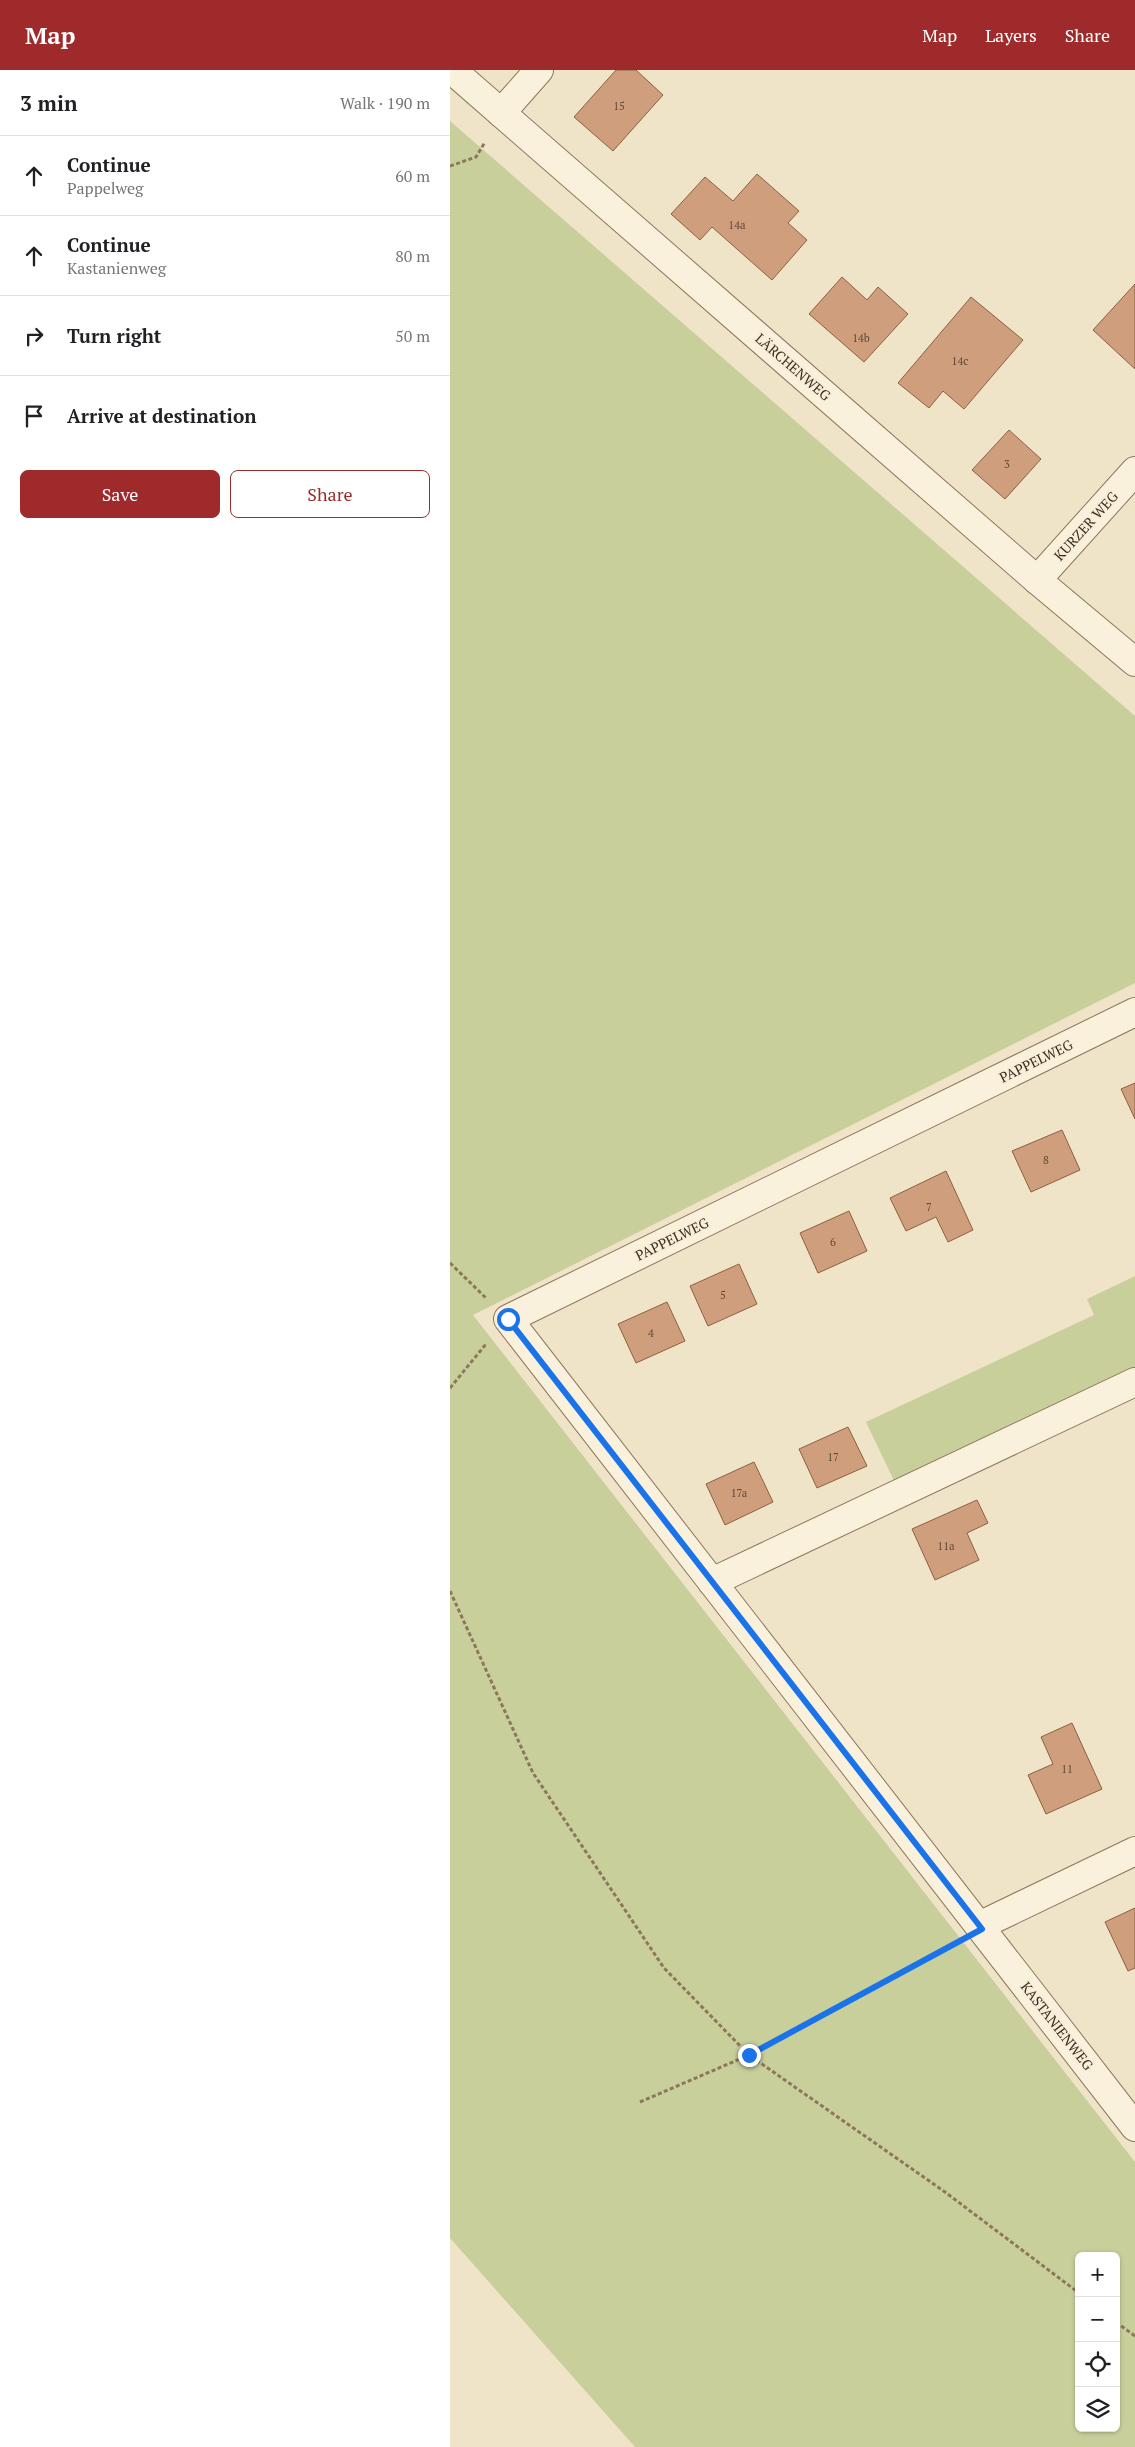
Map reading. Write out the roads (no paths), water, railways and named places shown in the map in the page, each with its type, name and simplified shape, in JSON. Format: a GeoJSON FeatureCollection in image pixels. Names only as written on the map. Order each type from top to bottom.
{"type":"FeatureCollection","features":[{"type":"Feature","properties":{"kind":"street","name":"LÄRCHENWEG"},"geometry":{"type":"LineString","coordinates":[[452,70],[1037,580],[1135,662]]}},
{"type":"Feature","properties":{"kind":"street"},"geometry":{"type":"LineString","coordinates":[[501,113],[539,70]]}},
{"type":"Feature","properties":{"kind":"street","name":"KURZER WEG"},"geometry":{"type":"LineString","coordinates":[[1037,580],[1135,471]]}},
{"type":"Feature","properties":{"kind":"street","name":"PAPPELWEG"},"geometry":{"type":"LineString","coordinates":[[712,1582],[508,1319],[1135,1012]]}},
{"type":"Feature","properties":{"kind":"street"},"geometry":{"type":"LineString","coordinates":[[712,1582],[1135,1382]]}},
{"type":"Feature","properties":{"kind":"street","name":"KASTANIENWEG"},"geometry":{"type":"LineString","coordinates":[[712,1582],[1135,2126]]}},
{"type":"Feature","properties":{"kind":"street"},"geometry":{"type":"LineString","coordinates":[[980,1927],[1135,1851]]}}]}
